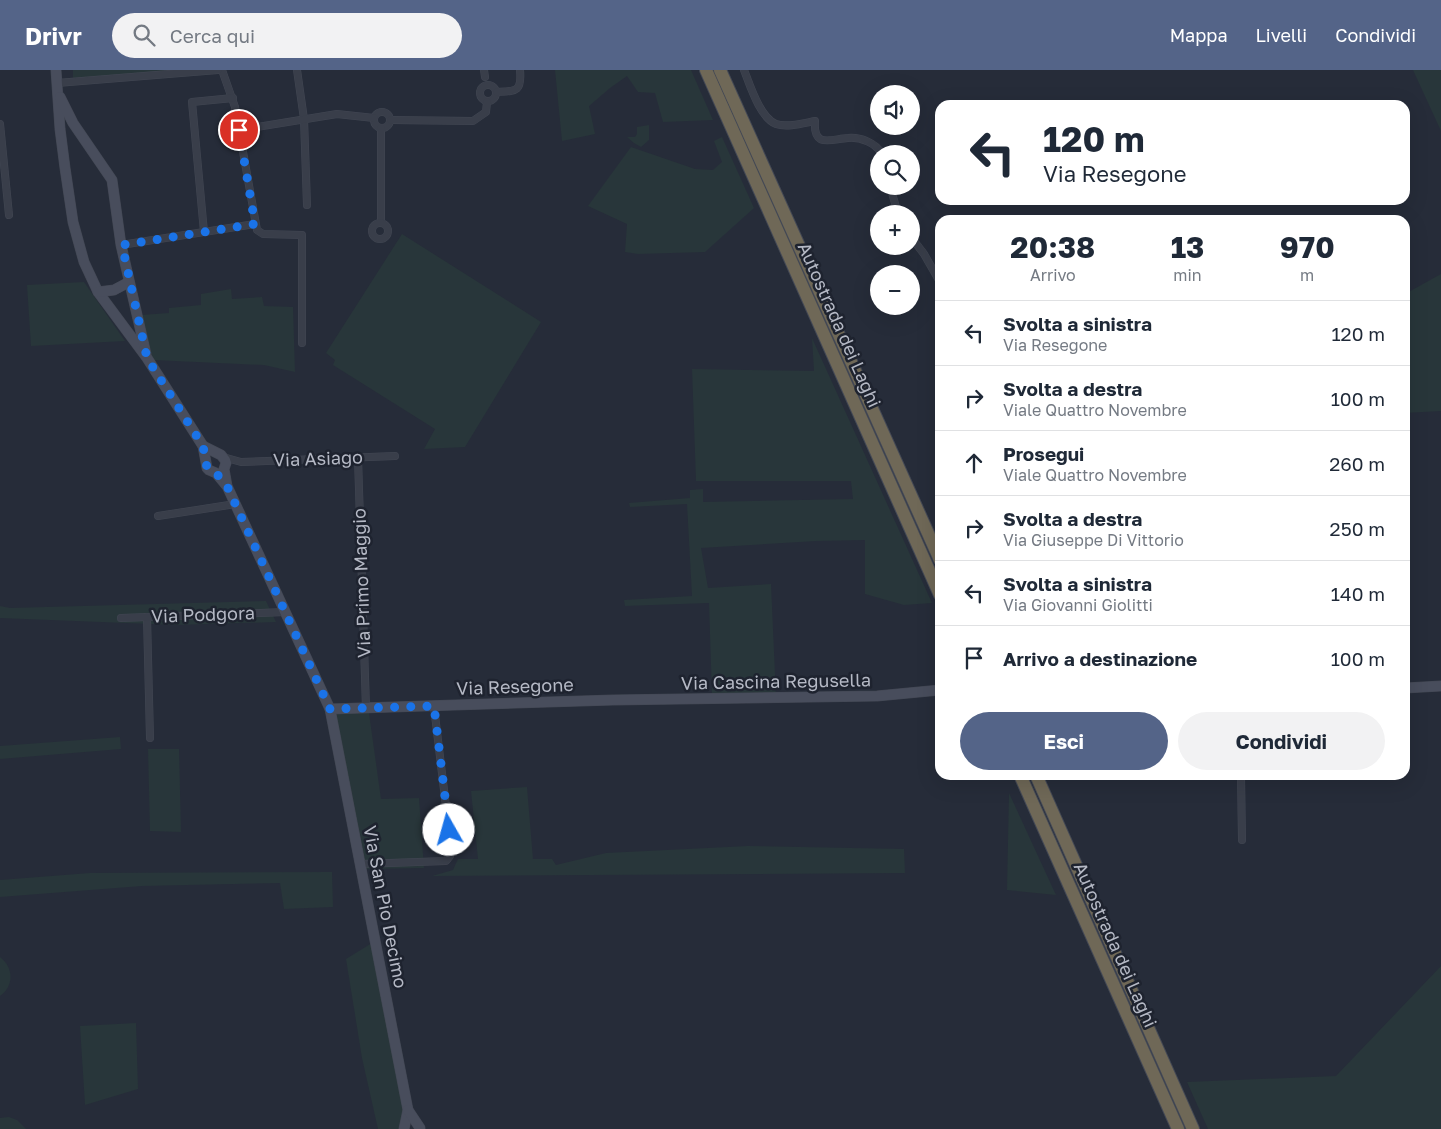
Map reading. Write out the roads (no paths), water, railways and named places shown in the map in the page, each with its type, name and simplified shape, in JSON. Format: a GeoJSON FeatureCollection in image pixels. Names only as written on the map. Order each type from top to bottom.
{"type":"FeatureCollection","features":[{"type":"Feature","properties":{"kind":"highway","name":"Autostrada dei Laghi"},"geometry":{"type":"LineString","coordinates":[[706,70],[935,584]]}},
{"type":"Feature","properties":{"kind":"highway","name":"Autostrada dei Laghi"},"geometry":{"type":"LineString","coordinates":[[720,70],[935,549]]}},
{"type":"Feature","properties":{"kind":"highway","name":"Autostrada dei Laghi"},"geometry":{"type":"LineString","coordinates":[[1022,780],[1178,1129]]}},
{"type":"Feature","properties":{"kind":"highway","name":"Autostrada dei Laghi"},"geometry":{"type":"LineString","coordinates":[[1038,780],[1194,1129]]}},
{"type":"Feature","properties":{"kind":"street"},"geometry":{"type":"LineString","coordinates":[[56,70],[60,129],[73,222],[84,262],[98,292],[147,358],[203,446],[221,464]]}},
{"type":"Feature","properties":{"kind":"street"},"geometry":{"type":"LineString","coordinates":[[57,88],[218,70]]}},
{"type":"Feature","properties":{"kind":"street"},"geometry":{"type":"LineString","coordinates":[[222,70],[233,98],[257,230],[263,234],[302,235],[302,343]]}},
{"type":"Feature","properties":{"kind":"street"},"geometry":{"type":"LineString","coordinates":[[297,70],[304,119],[307,205]]}},
{"type":"Feature","properties":{"kind":"street"},"geometry":{"type":"LineString","coordinates":[[497,92],[515,91],[521,81],[520,70]]}},
{"type":"Feature","properties":{"kind":"street"},"geometry":{"type":"LineString","coordinates":[[744,70],[760,108],[766,116],[777,124],[786,125],[816,121],[816,133],[826,141],[848,138],[867,140],[874,145]]}},
{"type":"Feature","properties":{"kind":"street"},"geometry":{"type":"LineString","coordinates":[[487,102],[480,96],[482,88],[486,85],[492,86],[497,92]]}},
{"type":"Feature","properties":{"kind":"street"},"geometry":{"type":"LineString","coordinates":[[57,88],[73,123],[112,180],[129,282],[147,358]]}},
{"type":"Feature","properties":{"kind":"street"},"geometry":{"type":"LineString","coordinates":[[487,102],[494,99],[497,92]]}},
{"type":"Feature","properties":{"kind":"street"},"geometry":{"type":"LineString","coordinates":[[204,232],[192,102],[233,98]]}},
{"type":"Feature","properties":{"kind":"street"},"geometry":{"type":"LineString","coordinates":[[391,120],[472,121],[486,112],[487,102]]}},
{"type":"Feature","properties":{"kind":"street"},"geometry":{"type":"LineString","coordinates":[[374,118],[382,112],[387,113],[391,120]]}},
{"type":"Feature","properties":{"kind":"street"},"geometry":{"type":"LineString","coordinates":[[239,130],[337,114],[374,118]]}},
{"type":"Feature","properties":{"kind":"street"},"geometry":{"type":"LineString","coordinates":[[374,118],[376,126],[381,128],[389,125],[391,120]]}},
{"type":"Feature","properties":{"kind":"street"},"geometry":{"type":"LineString","coordinates":[[60,129],[73,123]]}},
{"type":"Feature","properties":{"kind":"street"},"geometry":{"type":"LineString","coordinates":[[0,124],[9,215]]}},
{"type":"Feature","properties":{"kind":"street"},"geometry":{"type":"LineString","coordinates":[[380,222],[381,128]]}},
{"type":"Feature","properties":{"kind":"street"},"geometry":{"type":"LineString","coordinates":[[122,245],[255,224]]}},
{"type":"Feature","properties":{"kind":"street"},"geometry":{"type":"LineString","coordinates":[[920,249],[935,273]]}},
{"type":"Feature","properties":{"kind":"street"},"geometry":{"type":"LineString","coordinates":[[98,292],[114,290],[129,282]]}},
{"type":"Feature","properties":{"kind":"street"},"geometry":{"type":"LineString","coordinates":[[203,446],[206,464],[210,470],[221,464]]}},
{"type":"Feature","properties":{"kind":"street"},"geometry":{"type":"LineString","coordinates":[[207,461],[211,455],[221,464]]}},
{"type":"Feature","properties":{"kind":"street","name":"Via Asiago"},"geometry":{"type":"LineString","coordinates":[[221,464],[395,456]]}},
{"type":"Feature","properties":{"kind":"street","name":"Via Primo Maggio"},"geometry":{"type":"LineString","coordinates":[[358,458],[366,708]]}},
{"type":"Feature","properties":{"kind":"street","name":"Via San Pio Decimo"},"geometry":{"type":"LineString","coordinates":[[221,464],[227,486],[330,709],[408,1110],[405,1129]]}},
{"type":"Feature","properties":{"kind":"street"},"geometry":{"type":"LineString","coordinates":[[158,516],[229,504],[236,505]]}},
{"type":"Feature","properties":{"kind":"street","name":"Via Podgora"},"geometry":{"type":"LineString","coordinates":[[121,618],[285,612]]}},
{"type":"Feature","properties":{"kind":"street"},"geometry":{"type":"LineString","coordinates":[[147,617],[150,738]]}},
{"type":"Feature","properties":{"kind":"street"},"geometry":{"type":"LineString","coordinates":[[1410,688],[1441,686]]}},
{"type":"Feature","properties":{"kind":"street","name":"Via Cascina Regusella"},"geometry":{"type":"LineString","coordinates":[[612,700],[877,696],[935,690]]}},
{"type":"Feature","properties":{"kind":"street","name":"Via Resegone"},"geometry":{"type":"LineString","coordinates":[[330,709],[612,700]]}},
{"type":"Feature","properties":{"kind":"street"},"geometry":{"type":"LineString","coordinates":[[360,864],[446,861],[450,856],[450,838],[434,706]]}},
{"type":"Feature","properties":{"kind":"street"},"geometry":{"type":"LineString","coordinates":[[1241,780],[1242,840]]}},
{"type":"Feature","properties":{"kind":"street","name":"Via San Pio Decimo"},"geometry":{"type":"LineString","coordinates":[[408,1110],[420,1128]]}},
{"type":"Feature","properties":{"kind":"street","name":"Via San Pio Decimo"},"geometry":{"type":"LineString","coordinates":[[405,1129],[411,1125],[420,1128]]}}]}
